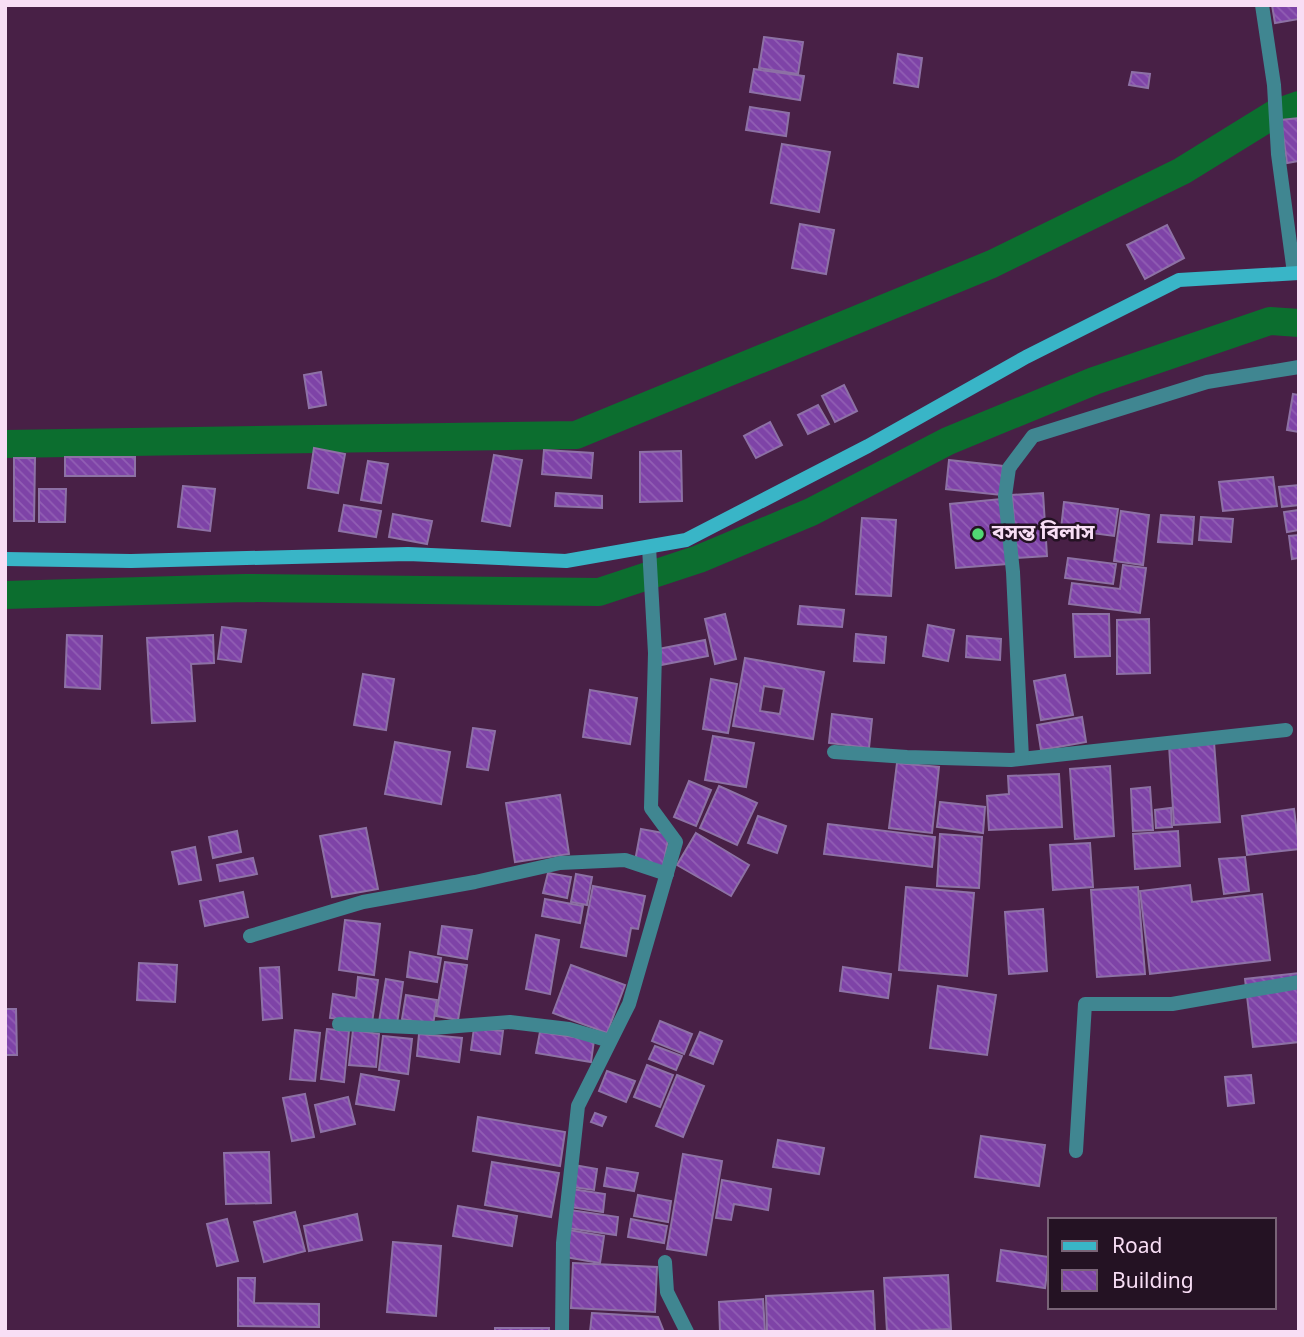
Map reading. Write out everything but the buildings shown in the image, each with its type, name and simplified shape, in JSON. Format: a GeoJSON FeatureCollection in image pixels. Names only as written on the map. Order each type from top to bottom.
{"type":"FeatureCollection","features":[{"type":"Feature","properties":{"kind":"street"},"geometry":{"type":"LineString","coordinates":[[5,559],[131,561],[408,554],[566,561],[685,540],[868,446],[1026,357],[1179,280],[1296,273],[1278,154],[1274,85],[1262,5]]}},
{"type":"Feature","properties":{"kind":"street"},"geometry":{"type":"LineString","coordinates":[[1022,758],[1013,572],[1006,496],[1009,468],[1033,436],[1207,382],[1299,368]]}},
{"type":"Feature","properties":{"kind":"street"},"geometry":{"type":"LineString","coordinates":[[562,1332],[563,1243],[578,1106],[629,1004],[676,842],[652,808],[655,653],[649,547]]}},
{"type":"Feature","properties":{"kind":"street"},"geometry":{"type":"LineString","coordinates":[[834,752],[906,757],[1022,758],[1286,730]]}},
{"type":"Feature","properties":{"kind":"street"},"geometry":{"type":"LineString","coordinates":[[250,936],[363,902],[475,882],[560,863],[625,860],[667,874]]}},
{"type":"Feature","properties":{"kind":"street"},"geometry":{"type":"LineString","coordinates":[[1076,1151],[1084,1004],[1172,1004],[1299,982]]}},
{"type":"Feature","properties":{"kind":"street"},"geometry":{"type":"LineString","coordinates":[[339,1024],[433,1028],[510,1022],[569,1029],[610,1041]]}},
{"type":"Feature","properties":{"kind":"street"},"geometry":{"type":"LineString","coordinates":[[665,1262],[667,1292],[687,1332]]}},
{"type":"Feature","properties":{"kind":"waterway"},"geometry":{"type":"LineString","coordinates":[[5,444],[576,435],[992,264],[1182,171],[1276,113],[1299,105]]}},
{"type":"Feature","properties":{"kind":"waterway"},"geometry":{"type":"LineString","coordinates":[[5,595],[245,588],[599,592],[699,559],[811,512],[948,441],[1094,381],[1270,321],[1299,323]]}},
{"type":"Feature","properties":{"kind":"place","name":"বসন্ত বিলাস"},"geometry":{"type":"Point","coordinates":[978,534]}}]}
